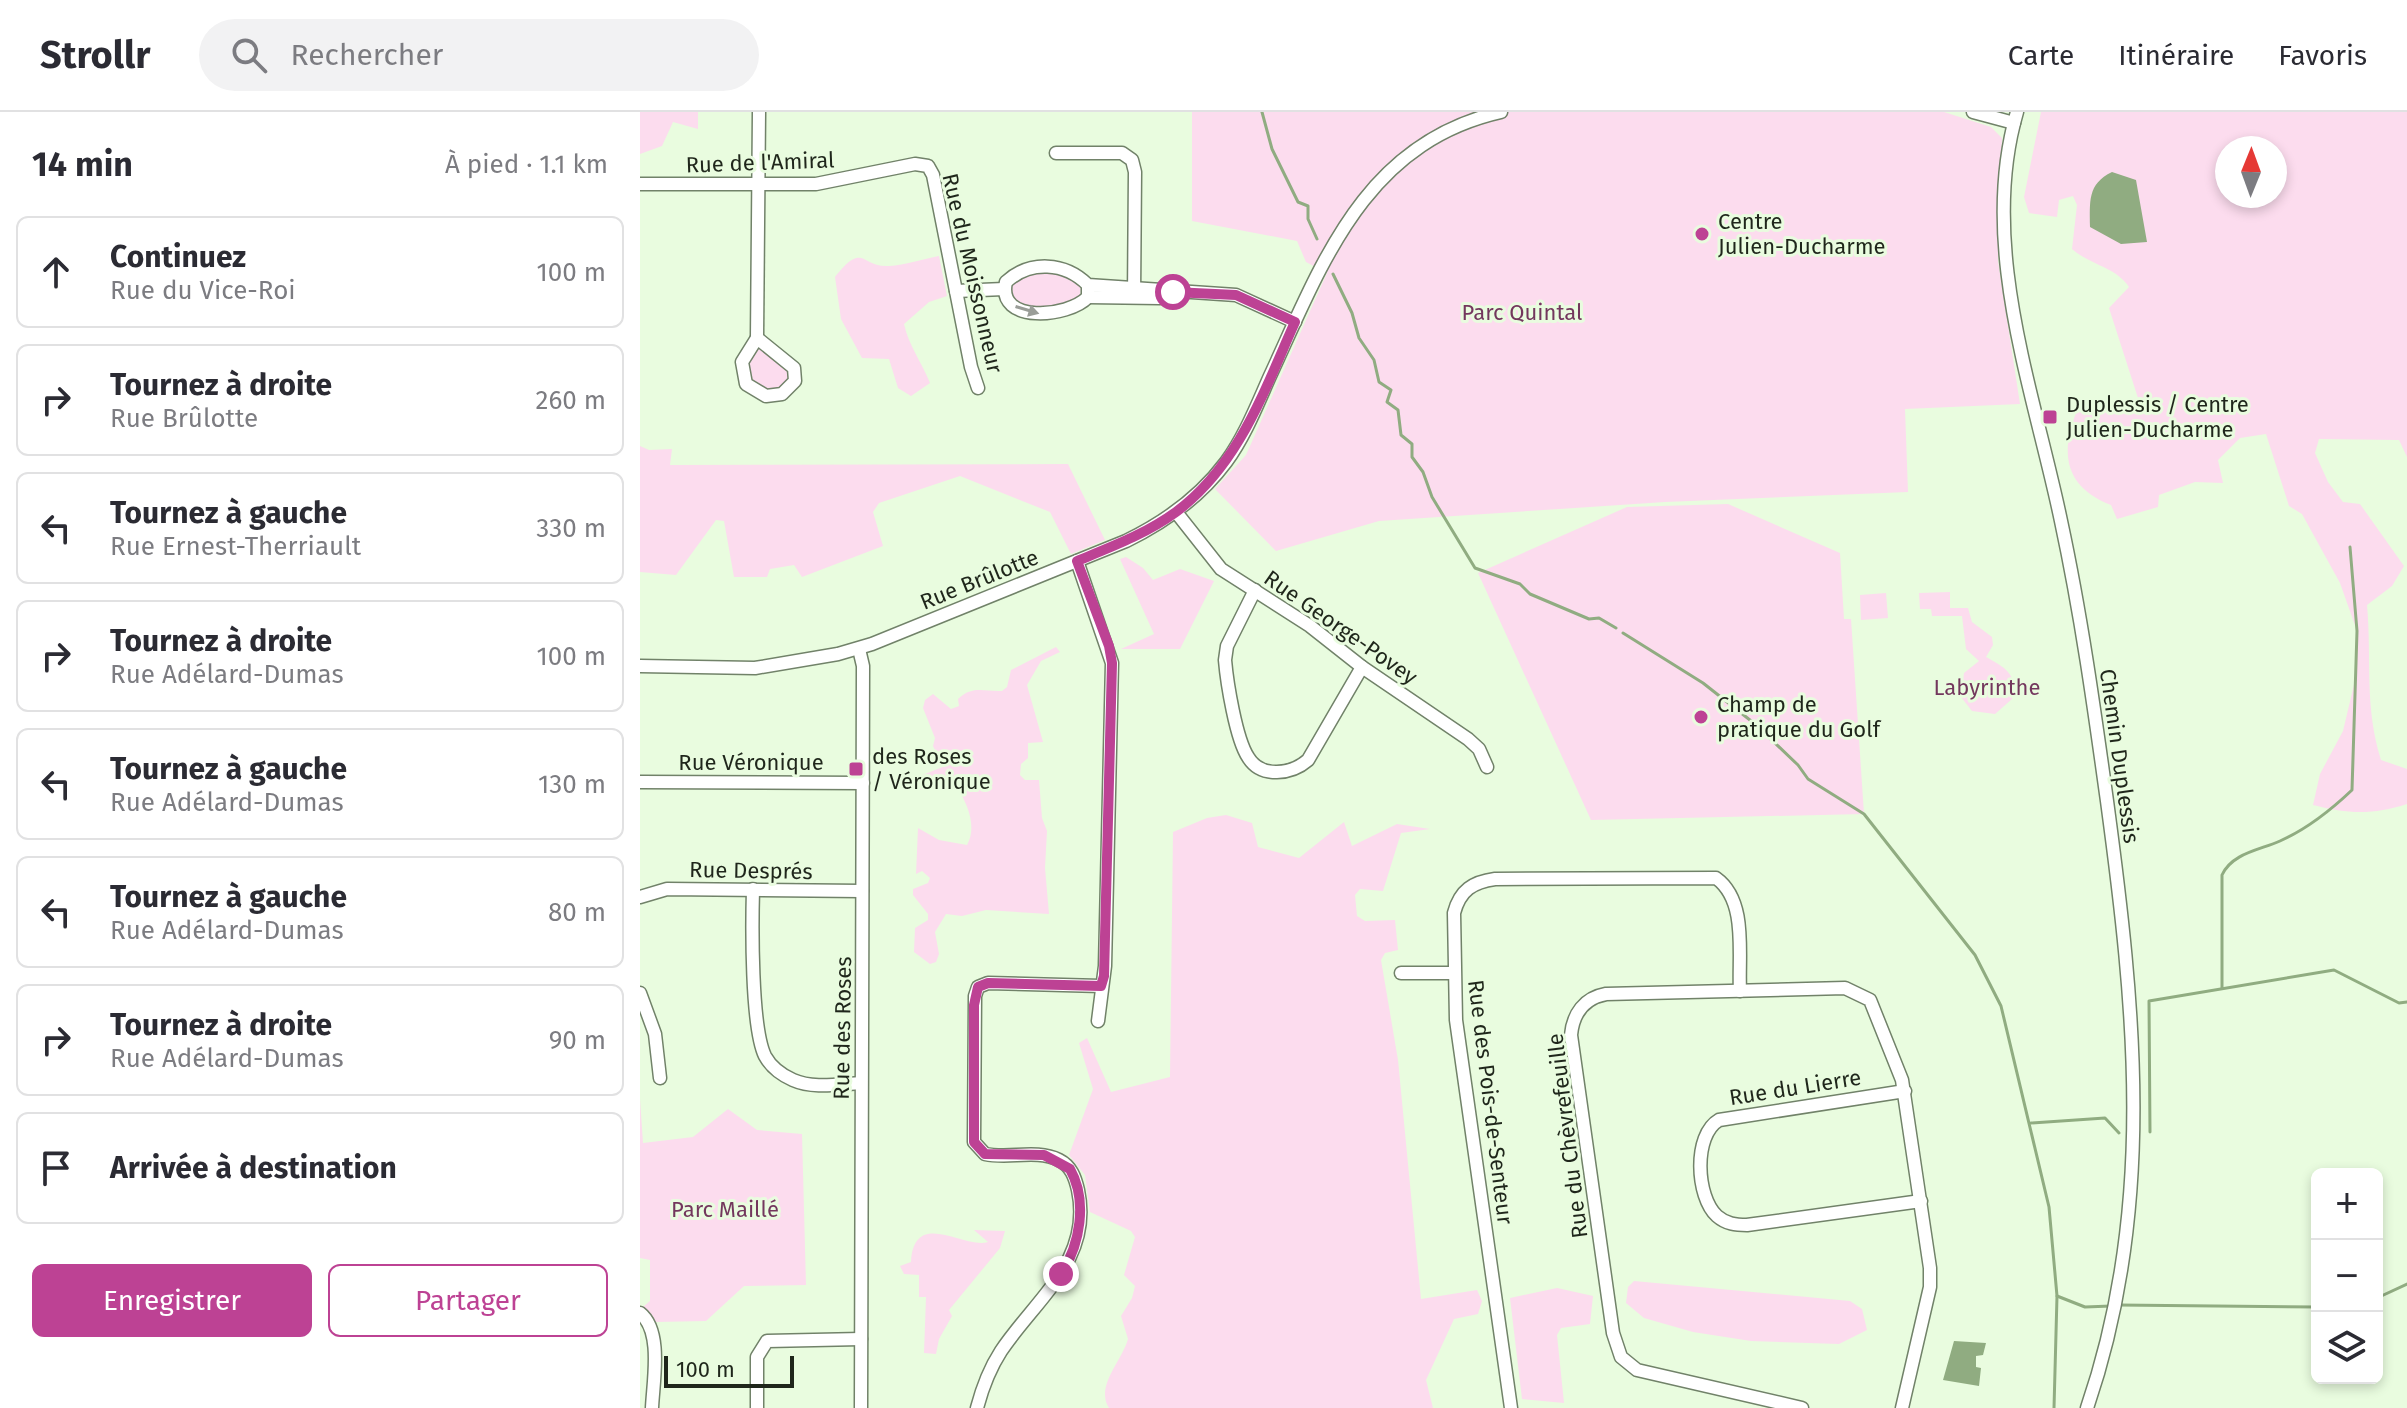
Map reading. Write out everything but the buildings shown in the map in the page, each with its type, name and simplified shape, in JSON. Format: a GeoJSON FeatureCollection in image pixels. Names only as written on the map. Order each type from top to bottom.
{"type":"FeatureCollection","features":[{"type":"Feature","properties":{"kind":"street"},"geometry":{"type":"LineString","coordinates":[[757,338],[794,368],[795,381],[782,394],[766,396],[746,384],[742,362],[757,338],[759,112]]}},
{"type":"Feature","properties":{"kind":"street","name":"Rue Brûlotte"},"geometry":{"type":"LineString","coordinates":[[640,666],[780,666],[859,649],[1142,533],[1176,512],[1208,483],[1234,451],[1335,236],[1376,184],[1435,139],[1501,112]]}},
{"type":"Feature","properties":{"kind":"street"},"geometry":{"type":"LineString","coordinates":[[1973,112],[2016,118]]}},
{"type":"Feature","properties":{"kind":"street","name":"Chemin Duplessis"},"geometry":{"type":"LineString","coordinates":[[2016,118],[2006,195],[2007,267],[2085,645],[2113,849],[2130,1011],[2135,1132],[2130,1225],[2111,1331],[2087,1408]]}},
{"type":"Feature","properties":{"kind":"street"},"geometry":{"type":"LineString","coordinates":[[1056,153],[1122,153],[1132,160],[1135,172],[1134,292]]}},
{"type":"Feature","properties":{"kind":"street","name":"Rue de l'Amiral"},"geometry":{"type":"LineString","coordinates":[[640,184],[828,183],[915,164],[928,166]]}},
{"type":"Feature","properties":{"kind":"street","name":"Rue du Moissonneur"},"geometry":{"type":"LineString","coordinates":[[928,166],[933,175],[978,388]]}},
{"type":"Feature","properties":{"kind":"street"},"geometry":{"type":"LineString","coordinates":[[1088,291],[1069,310],[1045,314],[1022,310],[1010,303],[1004,289],[1006,282],[1023,270],[1042,266],[1064,269],[1088,291],[1134,292],[1160,298],[1173,292],[1236,295],[1295,322]]}},
{"type":"Feature","properties":{"kind":"street"},"geometry":{"type":"LineString","coordinates":[[956,291],[1004,289]]}},
{"type":"Feature","properties":{"kind":"street","name":"Rue George-Povey"},"geometry":{"type":"LineString","coordinates":[[1176,512],[1216,564],[1328,638],[1362,667],[1468,739],[1479,749],[1487,767]]}},
{"type":"Feature","properties":{"kind":"street"},"geometry":{"type":"LineString","coordinates":[[1077,561],[1109,646],[1112,663],[1098,1021]]}},
{"type":"Feature","properties":{"kind":"street"},"geometry":{"type":"LineString","coordinates":[[1255,590],[1227,646],[1225,660],[1243,747],[1255,765],[1277,773],[1294,770],[1308,760],[1362,667]]}},
{"type":"Feature","properties":{"kind":"street","name":"Rue des Roses"},"geometry":{"type":"LineString","coordinates":[[859,649],[863,666],[861,1408]]}},
{"type":"Feature","properties":{"kind":"street","name":"Rue Véronique"},"geometry":{"type":"LineString","coordinates":[[640,782],[863,783]]}},
{"type":"Feature","properties":{"kind":"street","name":"Rue des Pois-de-Senteur"},"geometry":{"type":"LineString","coordinates":[[1511,1408],[1456,1020],[1454,913],[1464,891],[1476,882],[1495,879],[1705,876],[1726,885],[1736,903],[1740,991]]}},
{"type":"Feature","properties":{"kind":"street","name":"Rue Després"},"geometry":{"type":"LineString","coordinates":[[640,897],[667,889],[862,891]]}},
{"type":"Feature","properties":{"kind":"street"},"geometry":{"type":"LineString","coordinates":[[753,889],[752,947],[764,1053],[774,1068],[794,1081],[820,1085],[861,1083]]}},
{"type":"Feature","properties":{"kind":"street"},"geometry":{"type":"LineString","coordinates":[[1401,973],[1454,973]]}},
{"type":"Feature","properties":{"kind":"street"},"geometry":{"type":"LineString","coordinates":[[977,1408],[1000,1352],[1067,1265],[1076,1242],[1080,1213],[1074,1176],[1063,1162],[1044,1155],[985,1154],[974,1142],[975,996],[978,987],[988,983],[1101,986]]}},
{"type":"Feature","properties":{"kind":"street","name":"Rue du Chèvrefeuille"},"geometry":{"type":"LineString","coordinates":[[1802,1408],[1637,1370],[1621,1357],[1613,1333],[1576,1077],[1571,1035],[1574,1019],[1584,1003],[1606,994],[1845,988],[1864,994],[1876,1008],[1905,1091]]}},
{"type":"Feature","properties":{"kind":"street"},"geometry":{"type":"LineString","coordinates":[[640,993],[655,1034],[660,1078]]}},
{"type":"Feature","properties":{"kind":"street"},"geometry":{"type":"LineString","coordinates":[[1902,1408],[1931,1277],[1905,1091]]}},
{"type":"Feature","properties":{"kind":"street","name":"Rue du Lierre"},"geometry":{"type":"LineString","coordinates":[[1905,1091],[1719,1120],[1710,1125],[1701,1143],[1704,1190],[1710,1208],[1717,1216],[1724,1221],[1747,1225],[1921,1201]]}},
{"type":"Feature","properties":{"kind":"street"},"geometry":{"type":"LineString","coordinates":[[640,1313],[647,1319],[653,1337],[652,1408]]}},
{"type":"Feature","properties":{"kind":"street"},"geometry":{"type":"LineString","coordinates":[[757,1408],[757,1357],[761,1345],[767,1341],[861,1339]]}},
{"type":"Feature","properties":{"kind":"green space"},"geometry":{"type":"Polygon","coordinates":[[[640,112],[698,112],[698,129],[673,122],[662,146],[640,154],[640,112]]]}},
{"type":"Feature","properties":{"kind":"green space","name":"Parc Quintal"},"geometry":{"type":"Polygon","coordinates":[[[1192,112],[1944,112],[1991,127],[2002,138],[1998,261],[2020,404],[1905,409],[1908,492],[1665,502],[1379,521],[1276,551],[1215,489],[1246,455],[1327,273],[1306,262],[1297,241],[1192,221],[1192,112]]]}},
{"type":"Feature","properties":{"kind":"green space"},"geometry":{"type":"Polygon","coordinates":[[[2041,112],[2407,112],[2407,457],[2399,440],[2319,439],[2315,453],[2328,482],[2343,502],[2360,504],[2404,566],[2392,586],[2367,605],[2370,702],[2376,740],[2381,760],[2407,769],[2407,804],[2360,812],[2313,805],[2320,774],[2343,731],[2356,676],[2357,631],[2340,583],[2302,514],[2289,506],[2266,434],[2240,438],[2218,460],[2223,483],[2195,482],[2159,495],[2158,507],[2117,519],[2111,505],[2096,498],[2075,479],[2070,468],[2068,442],[2076,413],[2138,398],[2109,308],[2129,287],[2110,270],[2072,249],[2077,205],[2073,196],[2059,200],[2057,217],[2029,213],[2024,197],[2041,112]]]}},
{"type":"Feature","properties":{"kind":"green space"},"geometry":{"type":"Polygon","coordinates":[[[939,256],[947,296],[929,302],[904,324],[930,383],[911,396],[898,388],[889,359],[862,358],[841,319],[835,277],[844,266],[857,258],[889,266],[939,256]]]}},
{"type":"Feature","properties":{"kind":"green space"},"geometry":{"type":"Polygon","coordinates":[[[1030,272],[1060,272],[1081,286],[1080,298],[1046,309],[1020,304],[1012,299],[1010,284],[1030,272]]]}},
{"type":"Feature","properties":{"kind":"green space"},"geometry":{"type":"Polygon","coordinates":[[[758,347],[787,370],[789,376],[781,387],[767,390],[751,380],[748,363],[758,347]]]}},
{"type":"Feature","properties":{"kind":"green space"},"geometry":{"type":"Polygon","coordinates":[[[640,446],[649,450],[672,449],[670,465],[1068,464],[1105,540],[1071,554],[1050,512],[960,476],[879,503],[873,512],[883,546],[802,577],[794,565],[770,569],[767,577],[734,577],[724,521],[716,520],[676,575],[640,572],[640,446]]]}},
{"type":"Feature","properties":{"kind":"green space","name":"Champ de pratique du Golf"},"geometry":{"type":"Polygon","coordinates":[[[1728,504],[1840,553],[1844,619],[1851,619],[1864,814],[1591,820],[1478,573],[1627,507],[1728,504]]]}},
{"type":"Feature","properties":{"kind":"green space"},"geometry":{"type":"Polygon","coordinates":[[[1126,557],[1143,568],[1153,580],[1180,569],[1214,581],[1180,649],[1121,649],[1154,634],[1120,559],[1126,557]]]}},
{"type":"Feature","properties":{"kind":"green space","name":"Labyrinthe"},"geometry":{"type":"Polygon","coordinates":[[[1950,592],[1950,608],[1968,608],[1972,622],[1992,637],[1993,645],[1986,657],[2012,677],[2012,699],[1995,714],[1972,711],[1961,697],[1964,673],[1979,661],[1966,649],[1962,616],[1932,616],[1931,609],[1920,609],[1919,593],[1950,592]]]}},
{"type":"Feature","properties":{"kind":"green space"},"geometry":{"type":"Polygon","coordinates":[[[1886,593],[1888,618],[1861,620],[1860,595],[1886,593]]]}},
{"type":"Feature","properties":{"kind":"green space"},"geometry":{"type":"Polygon","coordinates":[[[1056,647],[1060,652],[1041,661],[1027,685],[1043,742],[1028,743],[1028,758],[1021,764],[1020,775],[1025,780],[1039,780],[1042,818],[1047,831],[1045,868],[1049,914],[986,910],[962,916],[946,914],[935,932],[939,954],[936,962],[930,964],[914,952],[915,928],[928,920],[928,914],[913,895],[913,889],[928,883],[930,878],[922,871],[916,874],[918,828],[939,840],[967,845],[971,824],[968,809],[958,789],[913,790],[906,786],[905,782],[945,766],[951,758],[947,753],[936,752],[933,746],[935,738],[923,708],[925,700],[933,694],[951,709],[959,706],[958,699],[969,692],[1002,691],[1007,687],[1011,670],[1056,647]]]}},
{"type":"Feature","properties":{"kind":"green space"},"geometry":{"type":"Polygon","coordinates":[[[1226,815],[1252,823],[1258,847],[1299,858],[1344,822],[1352,846],[1397,824],[1430,829],[1401,833],[1383,891],[1360,889],[1355,895],[1357,916],[1365,921],[1395,920],[1398,950],[1385,953],[1381,960],[1398,1060],[1421,1299],[1477,1290],[1482,1301],[1478,1314],[1454,1319],[1426,1380],[1433,1408],[1109,1408],[1106,1400],[1107,1382],[1128,1339],[1121,1316],[1135,1286],[1124,1275],[1135,1237],[1131,1231],[1090,1212],[1085,1175],[1069,1155],[1093,1089],[1079,1043],[1087,1038],[1111,1092],[1170,1077],[1173,832],[1207,818],[1226,815]]]}},
{"type":"Feature","properties":{"kind":"green space","name":"Parc Maillé"},"geometry":{"type":"Polygon","coordinates":[[[640,1099],[643,1143],[693,1137],[728,1109],[757,1130],[802,1134],[806,1285],[744,1286],[706,1321],[656,1322],[643,1307],[650,1301],[650,1260],[640,1258],[640,1099]]]}},
{"type":"Feature","properties":{"kind":"green space"},"geometry":{"type":"Polygon","coordinates":[[[974,1230],[1005,1231],[1000,1248],[949,1310],[952,1316],[939,1339],[936,1354],[924,1353],[926,1297],[919,1297],[919,1275],[904,1274],[900,1266],[911,1262],[914,1246],[921,1237],[931,1234],[988,1242],[974,1230]]]}},
{"type":"Feature","properties":{"kind":"green space"},"geometry":{"type":"Polygon","coordinates":[[[1634,1281],[1850,1301],[1862,1309],[1867,1330],[1839,1344],[1751,1341],[1693,1332],[1644,1318],[1626,1303],[1628,1287],[1634,1281]]]}},
{"type":"Feature","properties":{"kind":"green space"},"geometry":{"type":"Polygon","coordinates":[[[1557,1288],[1593,1296],[1590,1324],[1561,1328],[1557,1335],[1564,1403],[1522,1399],[1510,1298],[1557,1288]]]}},
{"type":"Feature","properties":{"kind":"shaded area"},"geometry":{"type":"Polygon","coordinates":[[[2112,172],[2136,180],[2147,242],[2121,244],[2090,227],[2090,202],[2094,188],[2112,172]]]}},
{"type":"Feature","properties":{"kind":"shaded area"},"geometry":{"type":"Polygon","coordinates":[[[1954,1341],[1986,1343],[1983,1355],[1976,1356],[1976,1367],[1981,1368],[1979,1386],[1943,1380],[1954,1341]]]}},
{"type":"Feature","properties":{"kind":"waterway"},"geometry":{"type":"LineString","coordinates":[[1262,112],[1272,149],[1298,202],[1308,206],[1308,219],[1317,239]]}},
{"type":"Feature","properties":{"kind":"waterway"},"geometry":{"type":"LineString","coordinates":[[1333,274],[1352,313],[1359,338],[1374,360],[1379,382],[1391,390],[1387,402],[1398,410],[1401,435],[1412,444],[1412,457],[1423,472],[1432,497],[1475,568],[1520,584],[1530,594],[1589,619],[1599,618],[1616,628]]}},
{"type":"Feature","properties":{"kind":"waterway"},"geometry":{"type":"LineString","coordinates":[[2222,988],[2222,875],[2239,857],[2300,831],[2352,790],[2357,631],[2350,547]]}},
{"type":"Feature","properties":{"kind":"waterway"},"geometry":{"type":"LineString","coordinates":[[1623,633],[1703,683],[1755,724],[1798,765],[1808,779],[1864,814],[1975,955],[2001,1006],[2049,1207],[2057,1296],[2054,1408]]}},
{"type":"Feature","properties":{"kind":"waterway"},"geometry":{"type":"LineString","coordinates":[[2150,1132],[2149,1001],[2334,970],[2399,1003],[2407,1002]]}},
{"type":"Feature","properties":{"kind":"waterway"},"geometry":{"type":"LineString","coordinates":[[2031,1123],[2105,1118],[2119,1133]]}},
{"type":"Feature","properties":{"kind":"waterway"},"geometry":{"type":"LineString","coordinates":[[2383,1295],[2407,1284]]}},
{"type":"Feature","properties":{"kind":"waterway"},"geometry":{"type":"LineString","coordinates":[[2057,1296],[2085,1307],[2111,1306]]}},
{"type":"Feature","properties":{"kind":"waterway"},"geometry":{"type":"LineString","coordinates":[[2118,1305],[2311,1307]]}},
{"type":"Feature","properties":{"kind":"place","name":"Centre Julien-Ducharme"},"geometry":{"type":"Point","coordinates":[1702,234]}},
{"type":"Feature","properties":{"kind":"place","name":"Duplessis / Centre Julien-Ducharme"},"geometry":{"type":"Point","coordinates":[2050,417]}},
{"type":"Feature","properties":{"kind":"place","name":"Champ de pratique du Golf"},"geometry":{"type":"Point","coordinates":[1701,717]}},
{"type":"Feature","properties":{"kind":"place","name":"des Roses / Véronique"},"geometry":{"type":"Point","coordinates":[856,769]}},
{"type":"Feature","properties":{"kind":"route"},"geometry":{"type":"LineString","coordinates":[[1061,1274],[1072,1253],[1079,1228],[1079,1197],[1074,1176],[1063,1162],[1044,1155],[994,1156],[977,1148],[973,1135],[974,1005],[978,987],[988,983],[1101,986],[1104,976],[1112,663],[1109,646],[1077,561],[1159,524],[1208,483],[1234,451],[1245,431],[1295,322],[1236,295],[1173,292]]}}]}
